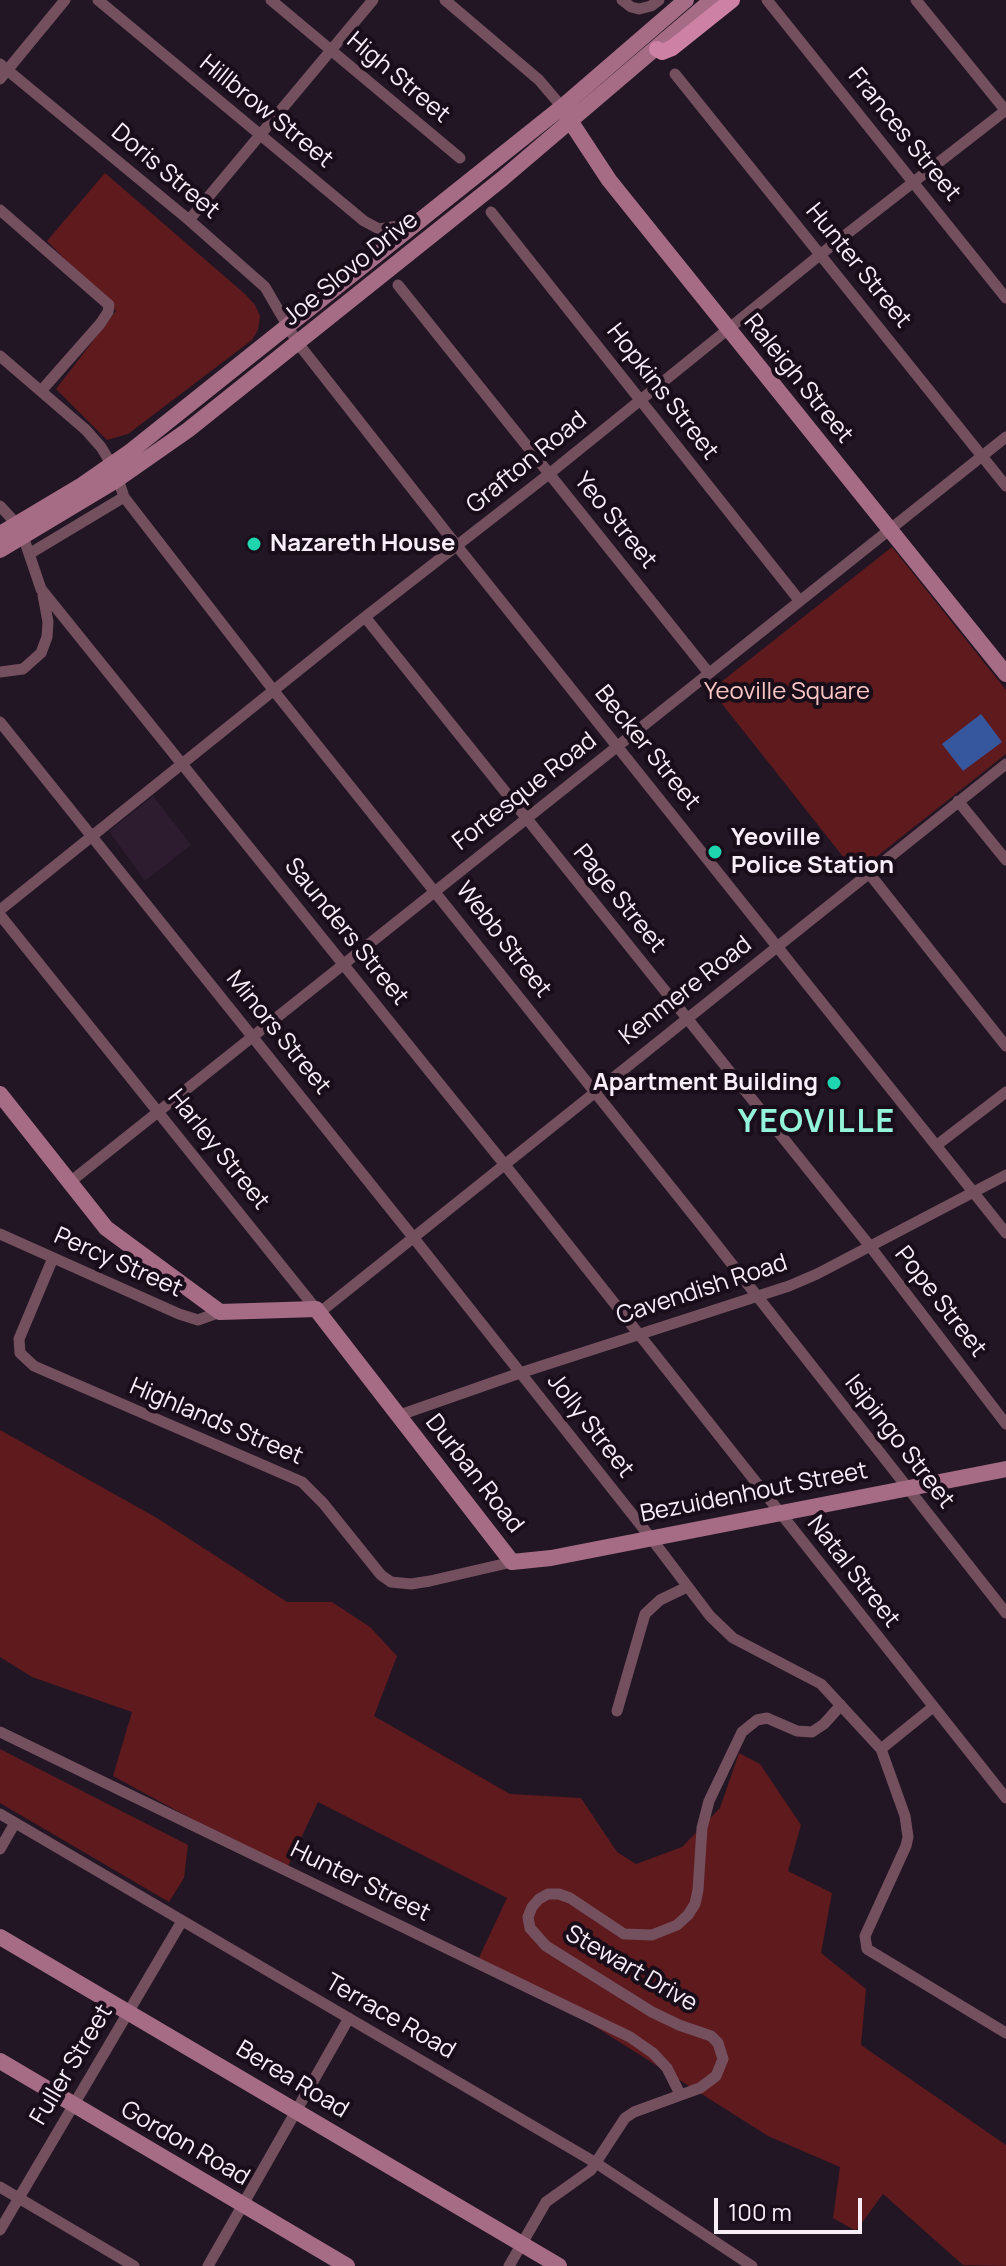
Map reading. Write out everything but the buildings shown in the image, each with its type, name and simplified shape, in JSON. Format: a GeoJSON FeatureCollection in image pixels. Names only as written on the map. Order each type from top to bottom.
{"type":"FeatureCollection","features":[{"type":"Feature","properties":{"kind":"main road","name":"Joe Slovo Drive"},"geometry":{"type":"LineString","coordinates":[[0,534],[111,465],[562,107],[686,0]]}},
{"type":"Feature","properties":{"kind":"main road","name":"Joe Slovo Drive"},"geometry":{"type":"LineString","coordinates":[[0,550],[144,462],[210,413],[571,122],[712,0]]}},
{"type":"Feature","properties":{"kind":"main road"},"geometry":{"type":"LineString","coordinates":[[657,49],[666,52],[732,0]]}},
{"type":"Feature","properties":{"kind":"main road","name":"Raleigh Street"},"geometry":{"type":"LineString","coordinates":[[562,107],[609,180],[1006,674]]}},
{"type":"Feature","properties":{"kind":"main road"},"geometry":{"type":"LineString","coordinates":[[0,1094],[115,1236],[220,1312],[317,1311]]}},
{"type":"Feature","properties":{"kind":"main road","name":"Harley Street"},"geometry":{"type":"LineString","coordinates":[[317,1311],[397,1416]]}},
{"type":"Feature","properties":{"kind":"main road","name":"Durban Road"},"geometry":{"type":"LineString","coordinates":[[397,1416],[512,1562]]}},
{"type":"Feature","properties":{"kind":"main road","name":"Bezuidenhout Street"},"geometry":{"type":"LineString","coordinates":[[512,1562],[551,1558],[1006,1469]]}},
{"type":"Feature","properties":{"kind":"main road","name":"Berea Road"},"geometry":{"type":"LineString","coordinates":[[0,1937],[559,2266]]}},
{"type":"Feature","properties":{"kind":"main road","name":"Gordon Road"},"geometry":{"type":"LineString","coordinates":[[0,2061],[347,2266]]}},
{"type":"Feature","properties":{"kind":"street"},"geometry":{"type":"LineString","coordinates":[[2,71],[65,0]]}},
{"type":"Feature","properties":{"kind":"street","name":"Hillbrow Street"},"geometry":{"type":"LineString","coordinates":[[98,0],[373,227],[398,228],[417,222]]}},
{"type":"Feature","properties":{"kind":"street","name":"High Street"},"geometry":{"type":"LineString","coordinates":[[271,0],[460,158]]}},
{"type":"Feature","properties":{"kind":"street"},"geometry":{"type":"LineString","coordinates":[[189,220],[373,0]]}},
{"type":"Feature","properties":{"kind":"street"},"geometry":{"type":"LineString","coordinates":[[445,0],[539,80],[562,107]]}},
{"type":"Feature","properties":{"kind":"street"},"geometry":{"type":"LineString","coordinates":[[622,0],[639,9],[659,0]]}},
{"type":"Feature","properties":{"kind":"street","name":"Frances Street"},"geometry":{"type":"LineString","coordinates":[[767,0],[1006,298]]}},
{"type":"Feature","properties":{"kind":"street"},"geometry":{"type":"LineString","coordinates":[[916,0],[1006,110]]}},
{"type":"Feature","properties":{"kind":"street","name":"Doris Street"},"geometry":{"type":"LineString","coordinates":[[2,71],[189,220],[265,287],[288,325]]}},
{"type":"Feature","properties":{"kind":"street","name":"Hunter Street"},"geometry":{"type":"LineString","coordinates":[[675,74],[1006,486]]}},
{"type":"Feature","properties":{"kind":"street","name":"Grafton Road"},"geometry":{"type":"LineString","coordinates":[[0,913],[365,617],[1006,110]]}},
{"type":"Feature","properties":{"kind":"street"},"geometry":{"type":"LineString","coordinates":[[0,210],[109,306],[100,324],[41,391]]}},
{"type":"Feature","properties":{"kind":"street","name":"Hopkins Street"},"geometry":{"type":"LineString","coordinates":[[491,212],[799,600]]}},
{"type":"Feature","properties":{"kind":"street","name":"Yeo Street"},"geometry":{"type":"LineString","coordinates":[[398,285],[708,672]]}},
{"type":"Feature","properties":{"kind":"street","name":"Becker Street"},"geometry":{"type":"LineString","coordinates":[[288,325],[297,342],[457,546],[1006,1233]]}},
{"type":"Feature","properties":{"kind":"street","name":"Webb Street"},"geometry":{"type":"LineString","coordinates":[[0,356],[101,447],[115,470],[124,497],[274,691],[758,1297]]}},
{"type":"Feature","properties":{"kind":"street","name":"Fortesque Road"},"geometry":{"type":"LineString","coordinates":[[70,1182],[1006,437]]}},
{"type":"Feature","properties":{"kind":"street"},"geometry":{"type":"LineString","coordinates":[[29,554],[124,497]]}},
{"type":"Feature","properties":{"kind":"street","name":"Saunders Street"},"geometry":{"type":"LineString","coordinates":[[1,507],[19,531],[42,594],[184,763],[638,1334]]}},
{"type":"Feature","properties":{"kind":"street"},"geometry":{"type":"LineString","coordinates":[[0,664],[22,661],[35,651],[42,629],[42,594]]}},
{"type":"Feature","properties":{"kind":"street"},"geometry":{"type":"LineString","coordinates":[[0,672],[23,669],[41,653],[48,628],[42,594]]}},
{"type":"Feature","properties":{"kind":"street","name":"Page Street"},"geometry":{"type":"LineString","coordinates":[[365,617],[869,1245]]}},
{"type":"Feature","properties":{"kind":"street","name":"Minors Street"},"geometry":{"type":"LineString","coordinates":[[0,722],[520,1373]]}},
{"type":"Feature","properties":{"kind":"street","name":"Kenmere Road"},"geometry":{"type":"LineString","coordinates":[[317,1311],[505,1165],[1006,764]]}},
{"type":"Feature","properties":{"kind":"street"},"geometry":{"type":"LineString","coordinates":[[958,801],[1006,860]]}},
{"type":"Feature","properties":{"kind":"street"},"geometry":{"type":"LineString","coordinates":[[868,872],[1006,1046]]}},
{"type":"Feature","properties":{"kind":"street","name":"Harley Street"},"geometry":{"type":"LineString","coordinates":[[0,913],[157,1114],[317,1311]]}},
{"type":"Feature","properties":{"kind":"street"},"geometry":{"type":"LineString","coordinates":[[937,1145],[1006,1092]]}},
{"type":"Feature","properties":{"kind":"street","name":"Cavendish Road"},"geometry":{"type":"LineString","coordinates":[[397,1416],[638,1334],[758,1297],[817,1274],[1006,1175]]}},
{"type":"Feature","properties":{"kind":"street","name":"Percy Street"},"geometry":{"type":"LineString","coordinates":[[0,1234],[179,1314],[205,1320],[220,1312]]}},
{"type":"Feature","properties":{"kind":"street","name":"Pope Street"},"geometry":{"type":"LineString","coordinates":[[869,1245],[1006,1424]]}},
{"type":"Feature","properties":{"kind":"street","name":"Highlands Street"},"geometry":{"type":"LineString","coordinates":[[53,1258],[19,1339],[20,1353],[34,1366],[302,1482],[323,1503],[381,1575],[391,1582],[411,1584],[430,1581],[512,1562]]}},
{"type":"Feature","properties":{"kind":"street","name":"Isipingo Street"},"geometry":{"type":"LineString","coordinates":[[758,1297],[1006,1613]]}},
{"type":"Feature","properties":{"kind":"street","name":"Natal Street"},"geometry":{"type":"LineString","coordinates":[[638,1334],[1006,1798]]}},
{"type":"Feature","properties":{"kind":"street","name":"Jolly Street"},"geometry":{"type":"LineString","coordinates":[[520,1373],[710,1616],[733,1638],[809,1677],[841,1705],[881,1749],[905,1816],[908,1837],[864,1942],[869,1953],[1006,2033]]}},
{"type":"Feature","properties":{"kind":"street"},"geometry":{"type":"LineString","coordinates":[[617,1711],[645,1614],[660,1600],[687,1587]]}},
{"type":"Feature","properties":{"kind":"street","name":"Stewart Drive"},"geometry":{"type":"LineString","coordinates":[[680,2094],[700,2088],[716,2076],[723,2059],[718,2043],[711,2036],[652,2012],[546,1946],[530,1928],[528,1917],[539,1899],[548,1894],[559,1894],[624,1934],[652,1935],[677,1925],[695,1904],[702,1828],[709,1801],[742,1732],[757,1720],[767,1718],[808,1733],[820,1728],[841,1705]]}},
{"type":"Feature","properties":{"kind":"street"},"geometry":{"type":"LineString","coordinates":[[881,1749],[933,1707]]}},
{"type":"Feature","properties":{"kind":"street","name":"Hunter Street"},"geometry":{"type":"LineString","coordinates":[[0,1732],[630,2037],[653,2053],[667,2068],[680,2094]]}},
{"type":"Feature","properties":{"kind":"street","name":"Terrace Road"},"geometry":{"type":"LineString","coordinates":[[0,1814],[596,2163],[752,2266]]}},
{"type":"Feature","properties":{"kind":"street"},"geometry":{"type":"LineString","coordinates":[[0,1849],[15,1823]]}},
{"type":"Feature","properties":{"kind":"street","name":"Fuller Street"},"geometry":{"type":"LineString","coordinates":[[0,2230],[182,1921]]}},
{"type":"Feature","properties":{"kind":"street"},"geometry":{"type":"LineString","coordinates":[[208,2266],[349,2018]]}},
{"type":"Feature","properties":{"kind":"street"},"geometry":{"type":"LineString","coordinates":[[509,2266],[546,2202],[584,2177],[625,2118],[680,2094]]}},
{"type":"Feature","properties":{"kind":"street"},"geometry":{"type":"LineString","coordinates":[[0,2187],[134,2266]]}},
{"type":"Feature","properties":{"kind":"shaded area"},"geometry":{"type":"Polygon","coordinates":[[[153,796],[191,845],[145,881],[109,831],[153,796]]]}},
{"type":"Feature","properties":{"kind":"green space"},"geometry":{"type":"Polygon","coordinates":[[[105,173],[245,294],[260,316],[258,330],[252,340],[128,434],[107,440],[56,389],[116,311],[47,241],[105,173]]]}},
{"type":"Feature","properties":{"kind":"green space","name":"Yeoville Square"},"geometry":{"type":"Polygon","coordinates":[[[892,547],[1006,690],[1006,754],[856,873],[711,690],[892,547]]]}},
{"type":"Feature","properties":{"kind":"green space"},"geometry":{"type":"Polygon","coordinates":[[[0,1430],[157,1518],[287,1602],[332,1602],[370,1627],[397,1656],[374,1716],[510,1794],[581,1798],[617,1852],[636,1864],[682,1847],[720,1808],[739,1753],[760,1764],[801,1825],[788,1871],[832,1893],[821,1953],[866,1989],[861,2045],[1006,2145],[1006,2266],[963,2265],[883,2194],[856,2231],[833,2218],[840,2167],[768,2136],[531,1986],[476,1964],[507,1898],[318,1802],[288,1866],[225,1837],[113,1776],[132,1712],[32,1677],[0,1657],[0,1430]]]}},
{"type":"Feature","properties":{"kind":"green space"},"geometry":{"type":"Polygon","coordinates":[[[0,1749],[188,1845],[184,1878],[169,1902],[0,1803],[0,1749]]]}},
{"type":"Feature","properties":{"kind":"water"},"geometry":{"type":"Polygon","coordinates":[[[981,714],[1002,742],[963,771],[942,744],[981,714]]]}},
{"type":"Feature","properties":{"kind":"place","name":"Nazareth House"},"geometry":{"type":"Point","coordinates":[254,544]}},
{"type":"Feature","properties":{"kind":"place","name":"Yeoville Police Station"},"geometry":{"type":"Point","coordinates":[715,852]}},
{"type":"Feature","properties":{"kind":"place","name":"Apartment Building"},"geometry":{"type":"Point","coordinates":[834,1083]}},
{"type":"Feature","properties":{"kind":"district","name":"YEOVILLE"},"geometry":{"type":"Point","coordinates":[817,1123]}}]}
